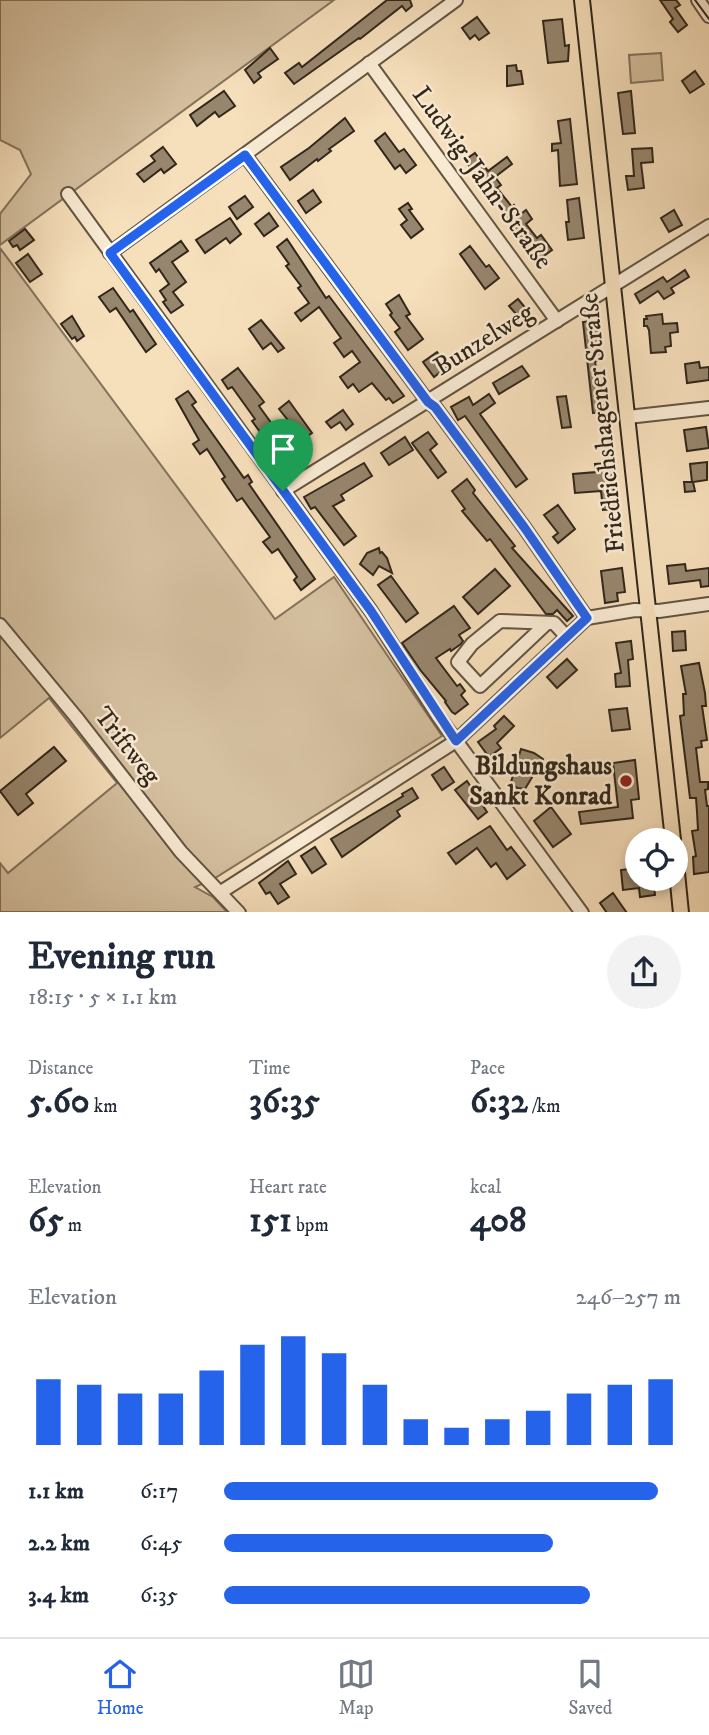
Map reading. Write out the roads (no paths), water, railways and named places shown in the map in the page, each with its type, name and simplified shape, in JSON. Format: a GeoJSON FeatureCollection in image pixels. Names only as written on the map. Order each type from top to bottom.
{"type":"FeatureCollection","features":[{"type":"Feature","properties":{"kind":"main road","name":"Friedrichshagener Straße"},"geometry":{"type":"LineString","coordinates":[[582,0],[672,828]]}},
{"type":"Feature","properties":{"kind":"main road"},"geometry":{"type":"LineString","coordinates":[[679,891],[681,912]]}},
{"type":"Feature","properties":{"kind":"street"},"geometry":{"type":"LineString","coordinates":[[110,253],[456,0]]}},
{"type":"Feature","properties":{"kind":"street"},"geometry":{"type":"LineString","coordinates":[[698,0],[709,16]]}},
{"type":"Feature","properties":{"kind":"street","name":"Ludwig-Jahn-Straße"},"geometry":{"type":"LineString","coordinates":[[369,63],[557,321]]}},
{"type":"Feature","properties":{"kind":"street"},"geometry":{"type":"LineString","coordinates":[[245,155],[524,527],[587,618]]}},
{"type":"Feature","properties":{"kind":"street"},"geometry":{"type":"LineString","coordinates":[[68,194],[371,611],[456,741],[582,912]]}},
{"type":"Feature","properties":{"kind":"street","name":"Bunzelweg"},"geometry":{"type":"LineString","coordinates":[[283,491],[709,226]]}},
{"type":"Feature","properties":{"kind":"street"},"geometry":{"type":"LineString","coordinates":[[128,278],[126,260],[129,240]]}},
{"type":"Feature","properties":{"kind":"street"},"geometry":{"type":"LineString","coordinates":[[628,417],[709,408]]}},
{"type":"Feature","properties":{"kind":"street"},"geometry":{"type":"LineString","coordinates":[[221,892],[456,741],[587,618],[635,610],[709,604]]}},
{"type":"Feature","properties":{"kind":"street"},"geometry":{"type":"LineString","coordinates":[[547,623],[480,686],[458,662],[472,644],[500,621],[554,623],[566,636]]}},
{"type":"Feature","properties":{"kind":"street","name":"Triftweg"},"geometry":{"type":"LineString","coordinates":[[0,625],[181,852],[239,912]]}},
{"type":"Feature","properties":{"kind":"tram line"},"geometry":{"type":"LineString","coordinates":[[695,0],[709,19]]}},
{"type":"Feature","properties":{"kind":"place","name":"Bildungshaus Sankt Konrad"},"geometry":{"type":"Point","coordinates":[626,781]}}]}
